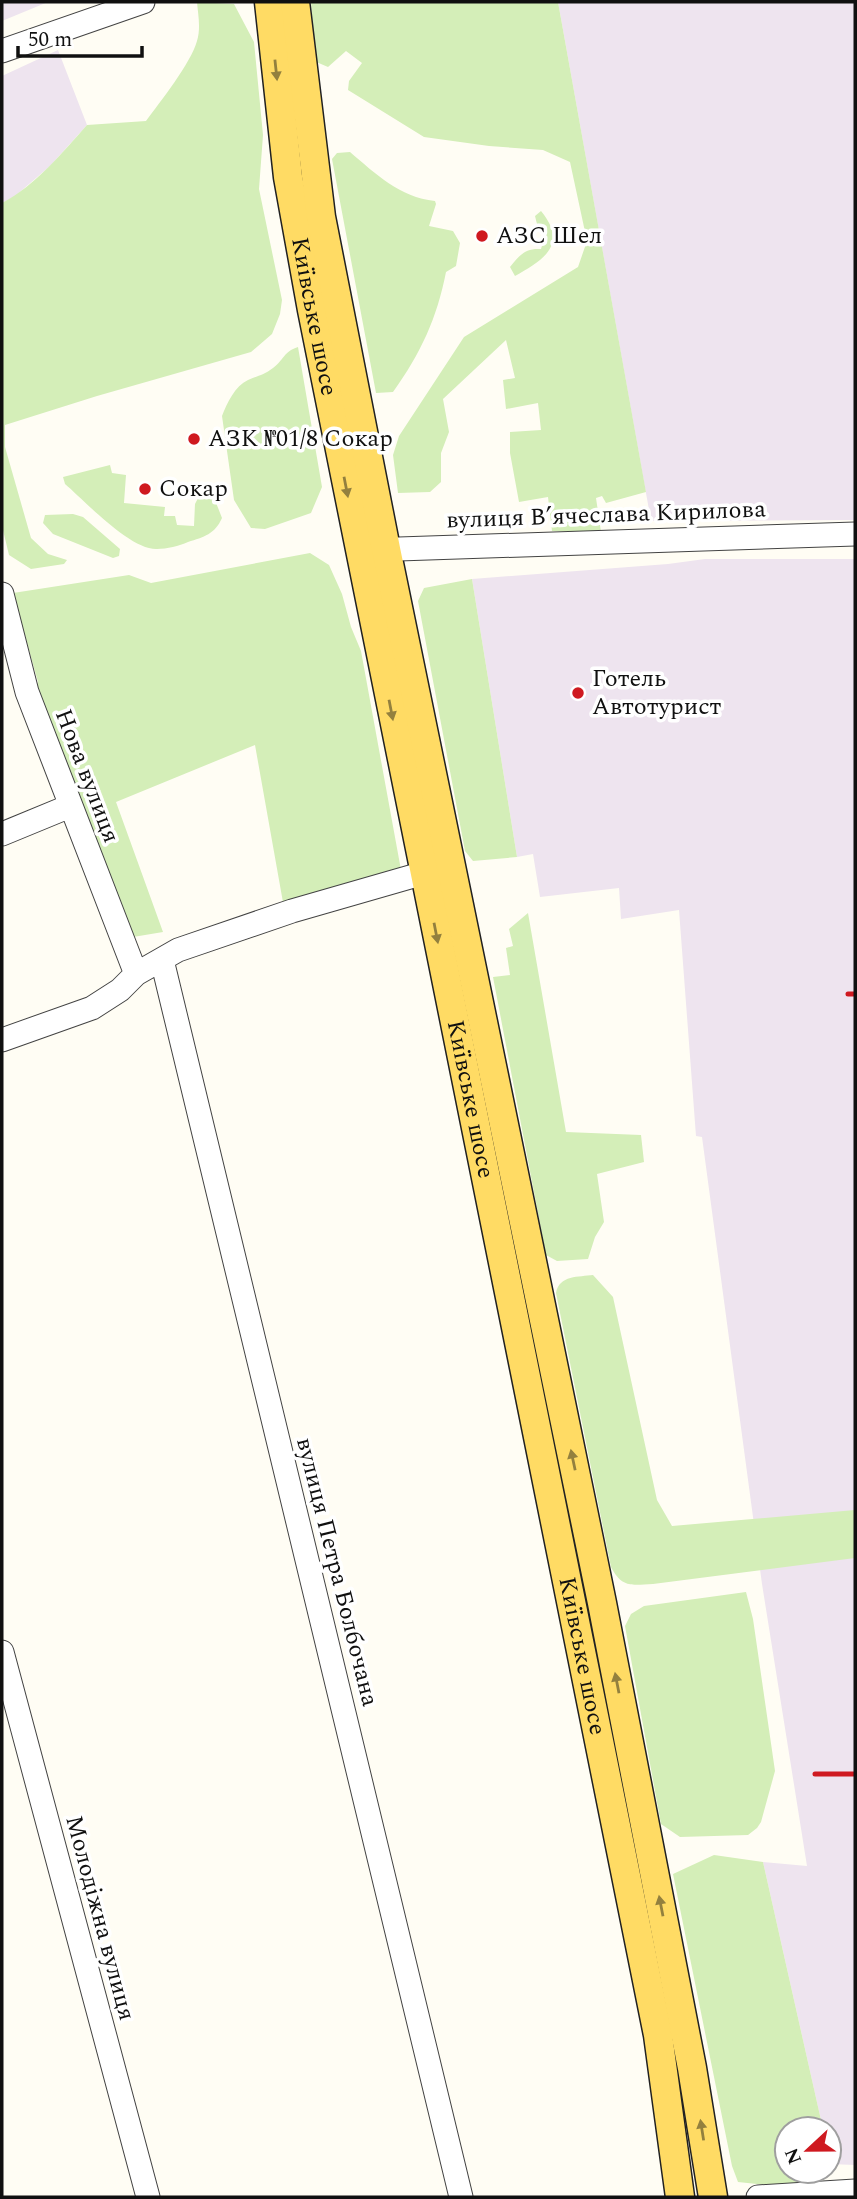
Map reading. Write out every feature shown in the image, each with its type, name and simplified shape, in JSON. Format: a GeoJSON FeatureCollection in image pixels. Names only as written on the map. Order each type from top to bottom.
{"type":"FeatureCollection","features":[{"type":"Feature","properties":{"kind":"main road","name":"Київське шосе"},"geometry":{"type":"LineString","coordinates":[[269,2],[288,177],[373,550],[424,873],[658,2035],[680,2197]]}},
{"type":"Feature","properties":{"kind":"main road"},"geometry":{"type":"LineString","coordinates":[[295,2],[321,218],[373,550],[602,1603],[692,2068],[713,2197]]}},
{"type":"Feature","properties":{"kind":"street"},"geometry":{"type":"LineString","coordinates":[[2,51],[143,2]]}},
{"type":"Feature","properties":{"kind":"street","name":"вулиця Вʼячеслава Кирилова"},"geometry":{"type":"LineString","coordinates":[[373,550],[855,534]]}},
{"type":"Feature","properties":{"kind":"street","name":"Нова вулиця"},"geometry":{"type":"LineString","coordinates":[[2,594],[27,692],[136,974]]}},
{"type":"Feature","properties":{"kind":"street"},"geometry":{"type":"LineString","coordinates":[[2,834],[70,806]]}},
{"type":"Feature","properties":{"kind":"street"},"geometry":{"type":"LineString","coordinates":[[2,1040],[92,1008],[120,990],[136,974],[178,950],[292,911],[424,873]]}},
{"type":"Feature","properties":{"kind":"street","name":"вулиця Петра Болбочана"},"geometry":{"type":"LineString","coordinates":[[162,960],[461,2197]]}},
{"type":"Feature","properties":{"kind":"street","name":"Молодіжна вулиця"},"geometry":{"type":"LineString","coordinates":[[2,1652],[148,2197]]}},
{"type":"Feature","properties":{"kind":"street"},"geometry":{"type":"LineString","coordinates":[[758,2197],[855,2191]]}},
{"type":"Feature","properties":{"kind":"shaded area"},"geometry":{"type":"Polygon","coordinates":[[[2,2],[48,2],[2,21],[2,2]]]}},
{"type":"Feature","properties":{"kind":"shaded area"},"geometry":{"type":"Polygon","coordinates":[[[558,2],[855,2],[855,520],[651,521],[558,2]]]}},
{"type":"Feature","properties":{"kind":"shaded area"},"geometry":{"type":"Polygon","coordinates":[[[58,50],[87,125],[50,166],[14,197],[2,203],[2,76],[58,50]]]}},
{"type":"Feature","properties":{"kind":"shaded area"},"geometry":{"type":"Polygon","coordinates":[[[705,559],[855,559],[855,2165],[843,2165],[843,2115],[820,2115],[763,1862],[807,1866],[762,1584],[702,1137],[696,1136],[679,910],[621,919],[619,888],[540,897],[533,854],[517,857],[472,579],[705,559]]]}},
{"type":"Feature","properties":{"kind":"green space"},"geometry":{"type":"Polygon","coordinates":[[[197,2],[234,4],[254,42],[263,135],[259,189],[282,300],[280,314],[272,334],[251,352],[5,425],[5,447],[31,538],[48,554],[67,560],[64,564],[31,569],[9,555],[2,526],[2,203],[37,178],[87,125],[146,121],[194,50],[199,31],[197,2]]]}},
{"type":"Feature","properties":{"kind":"green space"},"geometry":{"type":"Polygon","coordinates":[[[311,2],[558,2],[646,492],[606,503],[602,496],[596,498],[601,532],[552,531],[548,497],[519,502],[510,453],[510,432],[541,430],[538,403],[506,409],[503,380],[515,378],[506,340],[443,399],[449,432],[441,453],[441,482],[430,492],[398,493],[393,455],[399,436],[464,337],[578,267],[587,241],[570,162],[543,150],[424,137],[348,90],[349,81],[362,63],[346,51],[328,67],[314,61],[311,2]]]}},
{"type":"Feature","properties":{"kind":"green space"},"geometry":{"type":"Polygon","coordinates":[[[350,152],[399,190],[435,201],[429,226],[453,231],[460,243],[456,266],[446,272],[427,335],[393,392],[376,393],[332,159],[337,153],[350,152]]]}},
{"type":"Feature","properties":{"kind":"green space"},"geometry":{"type":"Polygon","coordinates":[[[541,211],[553,233],[549,250],[535,264],[515,276],[510,267],[517,259],[527,251],[541,249],[545,235],[538,228],[535,216],[541,211]]]}},
{"type":"Feature","properties":{"kind":"green space"},"geometry":{"type":"Polygon","coordinates":[[[298,347],[322,487],[311,513],[265,529],[251,528],[234,500],[222,416],[239,386],[264,374],[277,365],[289,351],[298,347]]]}},
{"type":"Feature","properties":{"kind":"green space"},"geometry":{"type":"Polygon","coordinates":[[[110,465],[112,473],[126,475],[124,503],[165,507],[164,516],[175,516],[177,525],[194,526],[195,504],[198,498],[213,495],[222,518],[208,534],[177,546],[157,549],[134,542],[108,523],[65,484],[63,477],[110,465]]]}},
{"type":"Feature","properties":{"kind":"green space"},"geometry":{"type":"Polygon","coordinates":[[[73,514],[83,517],[120,549],[119,556],[113,558],[53,534],[43,523],[45,515],[73,514]]]}},
{"type":"Feature","properties":{"kind":"green space"},"geometry":{"type":"Polygon","coordinates":[[[310,553],[329,565],[361,651],[401,870],[284,908],[255,745],[116,802],[163,932],[133,937],[32,691],[38,682],[13,593],[129,575],[151,583],[310,553]]]}},
{"type":"Feature","properties":{"kind":"green space"},"geometry":{"type":"Polygon","coordinates":[[[472,579],[517,857],[473,861],[465,851],[418,601],[424,588],[472,579]]]}},
{"type":"Feature","properties":{"kind":"green space"},"geometry":{"type":"Polygon","coordinates":[[[528,913],[566,1132],[641,1135],[644,1162],[597,1174],[604,1222],[595,1237],[588,1259],[557,1261],[546,1255],[493,977],[510,975],[506,948],[513,946],[509,929],[528,913]]]}},
{"type":"Feature","properties":{"kind":"green space"},"geometry":{"type":"Polygon","coordinates":[[[593,1275],[613,1297],[657,1500],[672,1526],[855,1510],[855,1558],[653,1584],[633,1585],[619,1579],[611,1567],[556,1293],[565,1280],[593,1275]]]}},
{"type":"Feature","properties":{"kind":"green space"},"geometry":{"type":"Polygon","coordinates":[[[746,1592],[753,1619],[775,1771],[761,1822],[748,1835],[680,1837],[661,1824],[625,1626],[631,1614],[644,1606],[746,1592]]]}},
{"type":"Feature","properties":{"kind":"green space"},"geometry":{"type":"Polygon","coordinates":[[[714,1855],[763,1862],[820,2115],[773,2115],[773,2185],[798,2185],[793,2188],[738,2182],[732,2166],[673,1874],[714,1855]]]}},
{"type":"Feature","properties":{"kind":"railway"},"geometry":{"type":"LineString","coordinates":[[848,994],[855,994]]}},
{"type":"Feature","properties":{"kind":"railway"},"geometry":{"type":"LineString","coordinates":[[815,1774],[855,1774]]}},
{"type":"Feature","properties":{"kind":"place","name":"АЗС Шел"},"geometry":{"type":"Point","coordinates":[482,236]}},
{"type":"Feature","properties":{"kind":"place","name":"АЗК №01/8 Сокар"},"geometry":{"type":"Point","coordinates":[194,439]}},
{"type":"Feature","properties":{"kind":"place","name":"Сокар"},"geometry":{"type":"Point","coordinates":[145,489]}},
{"type":"Feature","properties":{"kind":"place","name":"Готель Автотурист"},"geometry":{"type":"Point","coordinates":[578,693]}}]}
